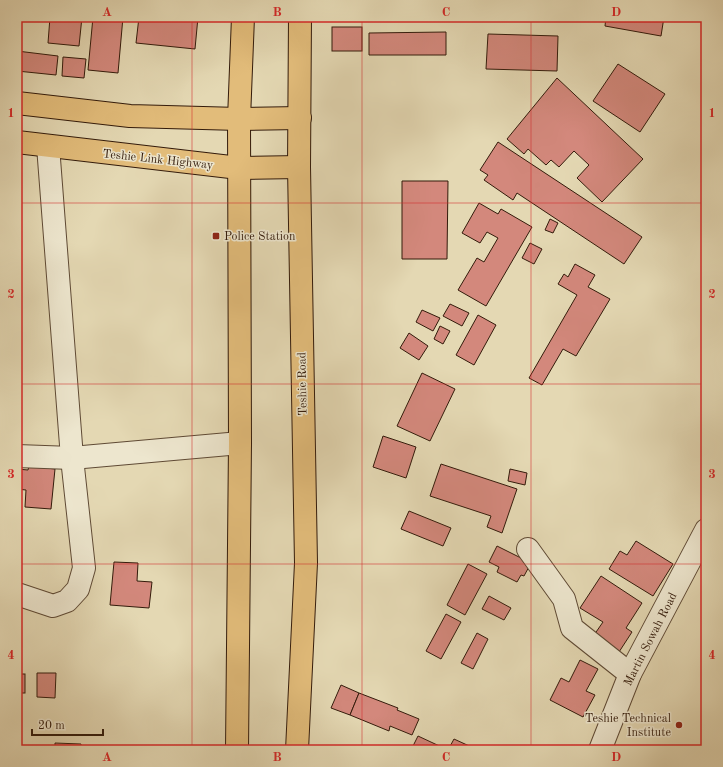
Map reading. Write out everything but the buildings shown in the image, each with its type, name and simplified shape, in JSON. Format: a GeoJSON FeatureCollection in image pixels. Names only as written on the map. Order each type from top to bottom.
{"type":"FeatureCollection","features":[{"type":"Feature","properties":{"kind":"main road"},"geometry":{"type":"LineString","coordinates":[[237,750],[240,443],[238,168],[243,17]]}},
{"type":"Feature","properties":{"kind":"main road","name":"Teshie Road"},"geometry":{"type":"LineString","coordinates":[[296,750],[306,563],[299,167],[300,17]]}},
{"type":"Feature","properties":{"kind":"main road"},"geometry":{"type":"LineString","coordinates":[[17,103],[130,116],[239,119],[300,118]]}},
{"type":"Feature","properties":{"kind":"main road","name":"Teshie Link Highway"},"geometry":{"type":"LineString","coordinates":[[17,142],[238,168],[299,167]]}},
{"type":"Feature","properties":{"kind":"street"},"geometry":{"type":"LineString","coordinates":[[17,594],[53,606],[67,600],[78,589],[84,568],[72,458],[48,146]]}},
{"type":"Feature","properties":{"kind":"street"},"geometry":{"type":"LineString","coordinates":[[17,456],[72,458],[240,443]]}},
{"type":"Feature","properties":{"kind":"street","name":"Martin Sowah Road"},"geometry":{"type":"LineString","coordinates":[[600,750],[630,674],[706,530]]}},
{"type":"Feature","properties":{"kind":"street"},"geometry":{"type":"LineString","coordinates":[[528,549],[564,599],[572,628],[630,674]]}},
{"type":"Feature","properties":{"kind":"place","name":"Police Station"},"geometry":{"type":"Point","coordinates":[216,236]}},
{"type":"Feature","properties":{"kind":"place","name":"Teshie Technical Institute"},"geometry":{"type":"Point","coordinates":[679,725]}}]}
